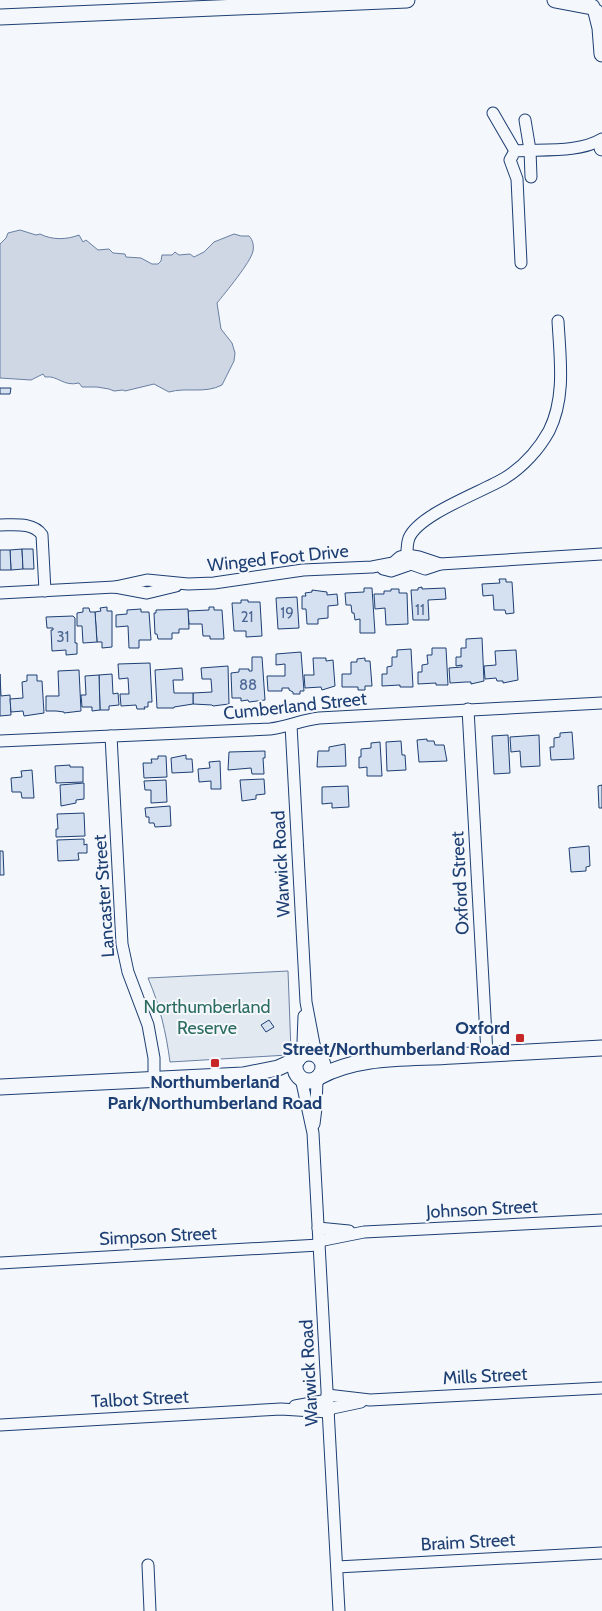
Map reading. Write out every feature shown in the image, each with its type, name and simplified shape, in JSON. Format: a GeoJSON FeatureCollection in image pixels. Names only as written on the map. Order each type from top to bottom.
{"type":"FeatureCollection","features":[{"type":"Feature","properties":{"kind":"street"},"geometry":{"type":"LineString","coordinates":[[0,16],[220,4],[407,0]]}},
{"type":"Feature","properties":{"kind":"street"},"geometry":{"type":"LineString","coordinates":[[556,0],[595,8],[600,28],[602,54]]}},
{"type":"Feature","properties":{"kind":"street"},"geometry":{"type":"LineString","coordinates":[[493,113],[515,151]]}},
{"type":"Feature","properties":{"kind":"street"},"geometry":{"type":"LineString","coordinates":[[524,120],[530,150],[531,176]]}},
{"type":"Feature","properties":{"kind":"street"},"geometry":{"type":"LineString","coordinates":[[515,151],[575,148],[592,144],[602,139]]}},
{"type":"Feature","properties":{"kind":"street"},"geometry":{"type":"LineString","coordinates":[[575,148],[602,154]]}},
{"type":"Feature","properties":{"kind":"street"},"geometry":{"type":"LineString","coordinates":[[515,151],[510,160],[517,179],[521,263]]}},
{"type":"Feature","properties":{"kind":"street"},"geometry":{"type":"LineString","coordinates":[[558,322],[560,391],[555,413],[548,431],[524,464],[507,477],[444,508],[416,529],[409,536],[407,560],[419,557],[440,564],[602,555]]}},
{"type":"Feature","properties":{"kind":"street"},"geometry":{"type":"LineString","coordinates":[[0,525],[34,527],[42,535],[45,591]]}},
{"type":"Feature","properties":{"kind":"street","name":"Winged Foot Drive"},"geometry":{"type":"LineString","coordinates":[[0,593],[115,587],[147,580],[188,584],[229,582],[303,570],[372,567],[393,563],[400,557],[407,560]]}},
{"type":"Feature","properties":{"kind":"street","name":"Cumberland Street"},"geometry":{"type":"LineString","coordinates":[[2,740],[270,729],[319,718],[468,709],[602,704]]}},
{"type":"Feature","properties":{"kind":"street","name":"Oxford Street"},"geometry":{"type":"LineString","coordinates":[[468,709],[487,1054]]}},
{"type":"Feature","properties":{"kind":"street","name":"Warwick Road"},"geometry":{"type":"LineString","coordinates":[[291,725],[306,1002],[303,1042],[298,1059]]}},
{"type":"Feature","properties":{"kind":"street","name":"Lancaster Street"},"geometry":{"type":"LineString","coordinates":[[111,736],[122,944],[128,972],[148,1025],[154,1058],[154,1079]]}},
{"type":"Feature","properties":{"kind":"street","name":"Warwick Road"},"geometry":{"type":"LineString","coordinates":[[306,1002],[314,1044],[319,1057]]}},
{"type":"Feature","properties":{"kind":"street"},"geometry":{"type":"LineString","coordinates":[[0,1087],[243,1075],[300,1078],[309,1081],[334,1069],[351,1064],[388,1060],[602,1048]]}},
{"type":"Feature","properties":{"kind":"street"},"geometry":{"type":"LineString","coordinates":[[243,1075],[278,1068],[306,1054],[319,1057],[388,1060]]}},
{"type":"Feature","properties":{"kind":"street"},"geometry":{"type":"LineString","coordinates":[[318,1078],[323,1066],[319,1057]]}},
{"type":"Feature","properties":{"kind":"street"},"geometry":{"type":"LineString","coordinates":[[298,1059],[295,1067],[300,1078]]}},
{"type":"Feature","properties":{"kind":"street","name":"Warwick Road"},"geometry":{"type":"LineString","coordinates":[[300,1078],[313,1133]]}},
{"type":"Feature","properties":{"kind":"street","name":"Warwick Road"},"geometry":{"type":"LineString","coordinates":[[318,1078],[313,1133],[339,1611]]}},
{"type":"Feature","properties":{"kind":"street","name":"Johnson Street"},"geometry":{"type":"LineString","coordinates":[[318,1228],[364,1232],[602,1220]]}},
{"type":"Feature","properties":{"kind":"street","name":"Johnson Street"},"geometry":{"type":"LineString","coordinates":[[319,1243],[364,1232]]}},
{"type":"Feature","properties":{"kind":"street","name":"Simpson Street"},"geometry":{"type":"LineString","coordinates":[[0,1263],[319,1243]]}},
{"type":"Feature","properties":{"kind":"street","name":"Mills Street"},"geometry":{"type":"LineString","coordinates":[[328,1404],[370,1400],[602,1388]]}},
{"type":"Feature","properties":{"kind":"street","name":"Talbot Street"},"geometry":{"type":"LineString","coordinates":[[0,1425],[281,1409],[328,1404]]}},
{"type":"Feature","properties":{"kind":"street","name":"Braim Street"},"geometry":{"type":"LineString","coordinates":[[337,1567],[602,1553]]}},
{"type":"Feature","properties":{"kind":"street"},"geometry":{"type":"LineString","coordinates":[[148,1566],[150,1611]]}},
{"type":"Feature","properties":{"kind":"green space","name":"Northumberland Reserve"},"geometry":{"type":"Polygon","coordinates":[[[288,971],[291,1051],[288,1055],[170,1062],[162,1019],[148,978],[288,971]]]}},
{"type":"Feature","properties":{"kind":"shaded area"},"geometry":{"type":"Polygon","coordinates":[[[20,230],[54,238],[69,238],[79,235],[83,242],[86,240],[98,250],[109,249],[113,253],[125,254],[126,257],[141,258],[152,264],[158,264],[161,261],[162,255],[172,255],[175,252],[179,255],[190,254],[194,257],[204,252],[214,242],[234,234],[249,236],[253,245],[251,256],[217,303],[221,329],[232,343],[235,353],[234,361],[222,385],[202,390],[169,392],[154,384],[125,391],[114,391],[97,387],[82,387],[79,383],[73,384],[45,377],[43,374],[31,380],[0,378],[0,244],[8,233],[20,230]]]}},
{"type":"Feature","properties":{"kind":"building"},"geometry":{"type":"Polygon","coordinates":[[[0,388],[11,388],[10,394],[0,394],[0,388]]]}},
{"type":"Feature","properties":{"kind":"building"},"geometry":{"type":"Polygon","coordinates":[[[22,549],[23,569],[11,570],[10,550],[22,549]]]}},
{"type":"Feature","properties":{"kind":"building"},"geometry":{"type":"Polygon","coordinates":[[[22,549],[33,549],[34,569],[23,569],[22,549]]]}},
{"type":"Feature","properties":{"kind":"building"},"geometry":{"type":"Polygon","coordinates":[[[0,550],[10,550],[11,570],[0,570],[0,550]]]}},
{"type":"Feature","properties":{"kind":"building"},"geometry":{"type":"Polygon","coordinates":[[[499,579],[506,579],[506,582],[512,582],[514,613],[506,614],[505,610],[494,610],[493,595],[483,596],[482,584],[500,583],[499,579]]]}},
{"type":"Feature","properties":{"kind":"building"},"geometry":{"type":"Polygon","coordinates":[[[422,587],[422,589],[445,588],[446,599],[428,600],[429,620],[413,620],[411,590],[418,590],[418,588],[422,587]]]}},
{"type":"Feature","properties":{"kind":"building"},"geometry":{"type":"Polygon","coordinates":[[[364,588],[372,588],[375,633],[360,633],[360,619],[355,620],[351,605],[346,605],[345,593],[364,592],[364,588]]]}},
{"type":"Feature","properties":{"kind":"building"},"geometry":{"type":"Polygon","coordinates":[[[391,589],[399,589],[399,593],[407,593],[408,624],[386,625],[385,608],[375,609],[374,594],[384,594],[384,591],[391,591],[391,589]]]}},
{"type":"Feature","properties":{"kind":"building"},"geometry":{"type":"Polygon","coordinates":[[[312,590],[327,592],[327,595],[337,594],[338,605],[328,606],[328,618],[318,619],[318,624],[307,624],[306,609],[302,609],[302,596],[306,596],[305,593],[312,592],[312,590]]]}},
{"type":"Feature","properties":{"kind":"building"},"geometry":{"type":"Polygon","coordinates":[[[297,597],[299,628],[278,629],[276,598],[297,597]]]}},
{"type":"Feature","properties":{"kind":"building"},"geometry":{"type":"Polygon","coordinates":[[[241,600],[260,602],[262,636],[246,637],[246,631],[234,631],[232,603],[241,603],[241,600]]]}},
{"type":"Feature","properties":{"kind":"building"},"geometry":{"type":"Polygon","coordinates":[[[107,607],[107,611],[112,611],[112,647],[102,648],[102,642],[97,642],[95,612],[101,611],[100,608],[107,607]]]}},
{"type":"Feature","properties":{"kind":"building"},"geometry":{"type":"Polygon","coordinates":[[[209,607],[214,607],[214,610],[222,610],[224,639],[210,639],[210,636],[203,636],[202,624],[189,624],[188,611],[209,610],[209,607]]]}},
{"type":"Feature","properties":{"kind":"building"},"geometry":{"type":"Polygon","coordinates":[[[83,608],[89,608],[90,612],[95,612],[97,642],[83,643],[82,626],[77,626],[77,613],[83,612],[83,608]]]}},
{"type":"Feature","properties":{"kind":"building"},"geometry":{"type":"Polygon","coordinates":[[[141,609],[141,612],[149,612],[151,640],[139,640],[139,648],[129,648],[128,626],[116,627],[116,615],[127,614],[127,610],[141,609]]]}},
{"type":"Feature","properties":{"kind":"building"},"geometry":{"type":"Polygon","coordinates":[[[188,609],[189,629],[179,629],[179,633],[172,633],[172,639],[158,639],[157,634],[155,634],[154,613],[156,613],[156,610],[188,609]]]}},
{"type":"Feature","properties":{"kind":"building"},"geometry":{"type":"Polygon","coordinates":[[[73,616],[75,618],[77,654],[66,655],[66,650],[52,651],[51,630],[53,628],[47,628],[46,617],[73,616]]]}},
{"type":"Feature","properties":{"kind":"building"},"geometry":{"type":"Polygon","coordinates":[[[482,638],[484,681],[471,684],[471,682],[450,683],[449,668],[462,667],[462,665],[456,666],[456,657],[461,657],[461,648],[466,648],[466,639],[482,638]]]}},
{"type":"Feature","properties":{"kind":"building"},"geometry":{"type":"Polygon","coordinates":[[[432,648],[446,648],[448,685],[436,685],[436,683],[418,684],[418,672],[422,672],[422,665],[428,664],[427,655],[432,655],[432,648]]]}},
{"type":"Feature","properties":{"kind":"building"},"geometry":{"type":"Polygon","coordinates":[[[411,649],[413,687],[400,687],[400,685],[382,686],[382,674],[387,674],[387,667],[392,666],[392,657],[397,657],[397,650],[411,649]]]}},
{"type":"Feature","properties":{"kind":"building"},"geometry":{"type":"Polygon","coordinates":[[[516,650],[518,680],[503,683],[503,681],[497,681],[496,678],[485,679],[484,666],[496,665],[495,651],[516,650]]]}},
{"type":"Feature","properties":{"kind":"building"},"geometry":{"type":"Polygon","coordinates":[[[301,652],[304,691],[300,691],[300,694],[293,694],[289,688],[282,688],[282,691],[268,691],[267,676],[285,676],[285,664],[276,665],[276,654],[301,652]]]}},
{"type":"Feature","properties":{"kind":"building"},"geometry":{"type":"Polygon","coordinates":[[[252,657],[262,657],[265,700],[249,702],[248,700],[241,701],[241,698],[232,698],[231,673],[239,672],[239,669],[249,669],[249,671],[252,671],[252,657]]]}},
{"type":"Feature","properties":{"kind":"building"},"geometry":{"type":"Polygon","coordinates":[[[313,658],[326,658],[326,661],[333,660],[335,686],[322,690],[321,687],[305,688],[304,675],[314,675],[313,658]]]}},
{"type":"Feature","properties":{"kind":"building"},"geometry":{"type":"Polygon","coordinates":[[[365,658],[365,661],[370,661],[372,686],[365,686],[365,690],[358,690],[358,687],[342,687],[342,674],[351,674],[351,662],[357,662],[357,659],[365,658]]]}},
{"type":"Feature","properties":{"kind":"building"},"geometry":{"type":"Polygon","coordinates":[[[150,663],[152,702],[148,702],[148,707],[144,707],[145,709],[137,709],[136,705],[121,706],[120,694],[129,694],[128,678],[119,679],[118,664],[150,663]]]}},
{"type":"Feature","properties":{"kind":"building"},"geometry":{"type":"Polygon","coordinates":[[[228,666],[229,704],[213,706],[193,704],[193,693],[212,692],[211,679],[202,679],[201,668],[228,666]]]}},
{"type":"Feature","properties":{"kind":"building"},"geometry":{"type":"Polygon","coordinates":[[[182,668],[183,680],[173,680],[174,693],[193,693],[193,704],[174,708],[157,708],[155,670],[182,668]]]}},
{"type":"Feature","properties":{"kind":"building"},"geometry":{"type":"Polygon","coordinates":[[[79,670],[81,711],[64,713],[46,711],[46,696],[59,696],[58,671],[79,670]]]}},
{"type":"Feature","properties":{"kind":"building"},"geometry":{"type":"Polygon","coordinates":[[[0,674],[1,696],[10,695],[11,715],[0,716],[0,674]]]}},
{"type":"Feature","properties":{"kind":"building"},"geometry":{"type":"Polygon","coordinates":[[[112,674],[113,694],[118,693],[119,705],[109,706],[109,710],[100,710],[99,675],[112,674]]]}},
{"type":"Feature","properties":{"kind":"building"},"geometry":{"type":"Polygon","coordinates":[[[27,675],[37,675],[37,681],[42,681],[44,713],[24,716],[23,711],[11,712],[10,699],[23,698],[22,682],[27,681],[27,675]]]}},
{"type":"Feature","properties":{"kind":"building"},"geometry":{"type":"Polygon","coordinates":[[[99,675],[100,710],[92,711],[92,707],[82,707],[81,695],[86,695],[85,676],[99,675]]]}},
{"type":"Feature","properties":{"kind":"building"},"geometry":{"type":"Polygon","coordinates":[[[572,732],[574,759],[551,760],[550,747],[554,747],[554,738],[560,737],[560,733],[572,732]]]}},
{"type":"Feature","properties":{"kind":"building"},"geometry":{"type":"Polygon","coordinates":[[[508,735],[510,773],[494,774],[492,736],[508,735]]]}},
{"type":"Feature","properties":{"kind":"building"},"geometry":{"type":"Polygon","coordinates":[[[539,735],[540,766],[521,767],[520,751],[511,752],[510,737],[539,735]]]}},
{"type":"Feature","properties":{"kind":"building"},"geometry":{"type":"Polygon","coordinates":[[[427,739],[427,741],[434,741],[435,745],[444,745],[447,761],[419,762],[417,740],[427,739]]]}},
{"type":"Feature","properties":{"kind":"building"},"geometry":{"type":"Polygon","coordinates":[[[401,741],[402,755],[405,755],[406,770],[387,771],[386,742],[401,741]]]}},
{"type":"Feature","properties":{"kind":"building"},"geometry":{"type":"Polygon","coordinates":[[[380,742],[382,776],[367,776],[367,767],[359,768],[361,749],[371,748],[371,743],[380,742]]]}},
{"type":"Feature","properties":{"kind":"building"},"geometry":{"type":"Polygon","coordinates":[[[345,744],[346,766],[317,767],[318,751],[329,751],[329,747],[345,744]]]}},
{"type":"Feature","properties":{"kind":"building"},"geometry":{"type":"Polygon","coordinates":[[[265,751],[265,758],[263,758],[264,774],[252,774],[251,768],[228,770],[229,752],[265,751]]]}},
{"type":"Feature","properties":{"kind":"building"},"geometry":{"type":"Polygon","coordinates":[[[186,755],[186,759],[192,759],[193,772],[172,773],[171,758],[186,755]]]}},
{"type":"Feature","properties":{"kind":"building"},"geometry":{"type":"Polygon","coordinates":[[[158,756],[166,756],[167,777],[144,778],[143,763],[152,763],[151,759],[158,759],[158,756]]]}},
{"type":"Feature","properties":{"kind":"building"},"geometry":{"type":"Polygon","coordinates":[[[220,761],[221,789],[211,789],[211,781],[199,782],[198,769],[210,768],[209,762],[220,761]]]}},
{"type":"Feature","properties":{"kind":"building"},"geometry":{"type":"Polygon","coordinates":[[[70,765],[70,767],[83,767],[83,782],[56,783],[55,766],[70,765]]]}},
{"type":"Feature","properties":{"kind":"building"},"geometry":{"type":"Polygon","coordinates":[[[32,770],[34,798],[22,798],[21,792],[12,792],[11,778],[22,777],[21,771],[32,770]]]}},
{"type":"Feature","properties":{"kind":"building"},"geometry":{"type":"Polygon","coordinates":[[[264,779],[265,794],[256,795],[256,799],[242,801],[240,780],[264,779]]]}},
{"type":"Feature","properties":{"kind":"building"},"geometry":{"type":"Polygon","coordinates":[[[166,780],[167,802],[151,803],[151,790],[145,790],[144,781],[166,780]]]}},
{"type":"Feature","properties":{"kind":"building"},"geometry":{"type":"Polygon","coordinates":[[[84,783],[84,799],[61,806],[60,785],[84,783]]]}},
{"type":"Feature","properties":{"kind":"building"},"geometry":{"type":"Polygon","coordinates":[[[602,785],[602,808],[599,808],[598,786],[602,785]]]}},
{"type":"Feature","properties":{"kind":"building"},"geometry":{"type":"Polygon","coordinates":[[[348,786],[349,807],[332,808],[332,803],[322,804],[322,787],[348,786]]]}},
{"type":"Feature","properties":{"kind":"building"},"geometry":{"type":"Polygon","coordinates":[[[170,806],[171,826],[155,827],[154,823],[149,823],[149,817],[146,817],[145,808],[170,806]]]}},
{"type":"Feature","properties":{"kind":"building"},"geometry":{"type":"Polygon","coordinates":[[[84,813],[85,836],[56,837],[56,829],[58,829],[57,814],[84,813]]]}},
{"type":"Feature","properties":{"kind":"building"},"geometry":{"type":"Polygon","coordinates":[[[84,839],[84,845],[87,844],[87,853],[78,853],[79,860],[58,861],[57,840],[84,839]]]}},
{"type":"Feature","properties":{"kind":"building"},"geometry":{"type":"Polygon","coordinates":[[[589,846],[590,866],[586,867],[586,871],[571,872],[569,848],[589,846]]]}},
{"type":"Feature","properties":{"kind":"building"},"geometry":{"type":"Polygon","coordinates":[[[0,851],[3,851],[4,875],[0,875],[0,851]]]}},
{"type":"Feature","properties":{"kind":"building"},"geometry":{"type":"Polygon","coordinates":[[[269,1020],[274,1027],[266,1032],[261,1025],[269,1020]]]}},
{"type":"Feature","properties":{"kind":"place","name":"Oxford Street/Northumberland Road"},"geometry":{"type":"Point","coordinates":[520,1038]}},
{"type":"Feature","properties":{"kind":"place","name":"Northumberland Park/Northumberland Road"},"geometry":{"type":"Point","coordinates":[215,1063]}}]}
